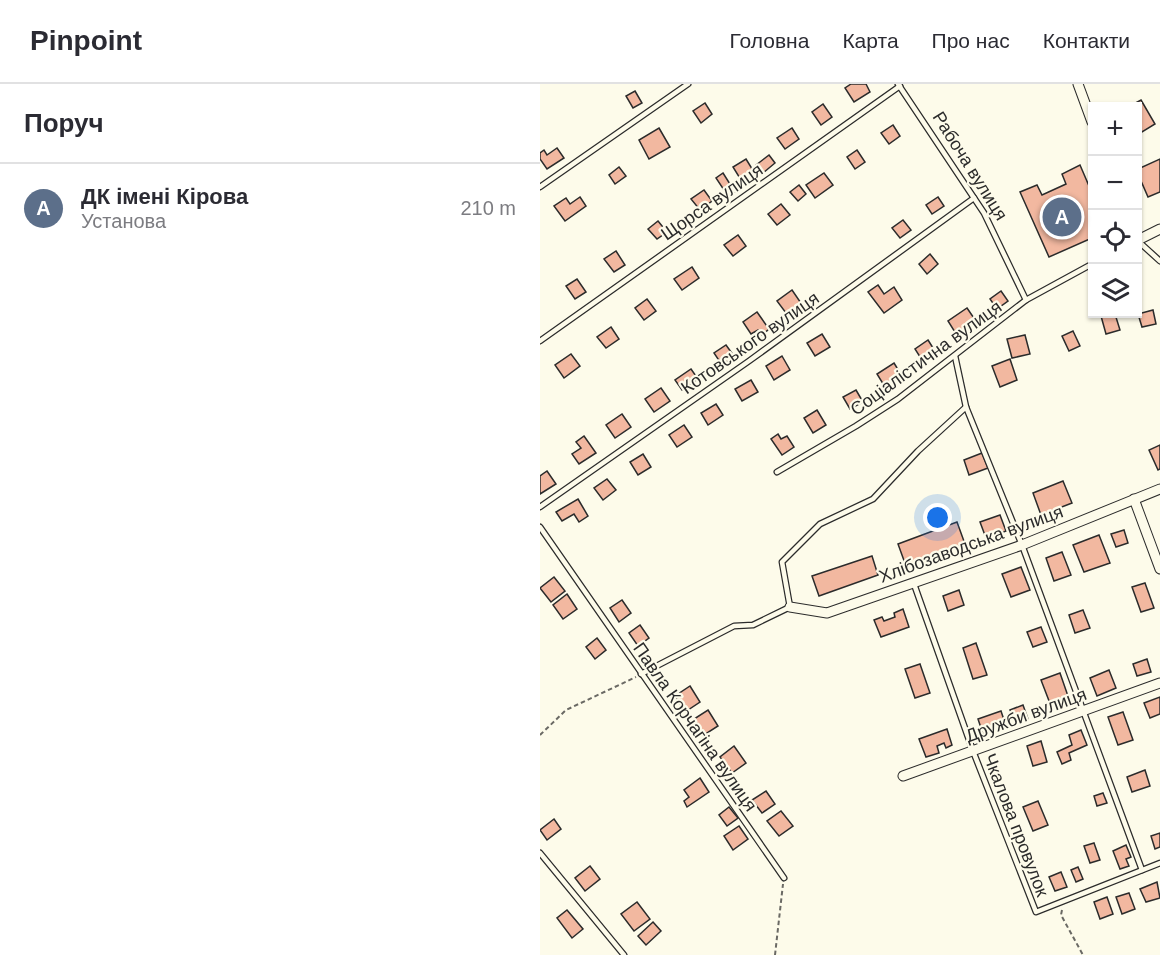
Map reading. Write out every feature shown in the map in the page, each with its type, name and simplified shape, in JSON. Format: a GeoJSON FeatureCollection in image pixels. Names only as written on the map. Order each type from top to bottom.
{"type":"FeatureCollection","features":[{"type":"Feature","properties":{"kind":"street"},"geometry":{"type":"LineString","coordinates":[[1078,84],[1088,111]]}},
{"type":"Feature","properties":{"kind":"street"},"geometry":{"type":"LineString","coordinates":[[1142,238],[1160,229]]}},
{"type":"Feature","properties":{"kind":"street","name":"Хлібозаводська вулиця"},"geometry":{"type":"LineString","coordinates":[[790,607],[827,613],[1022,545],[1160,489]]}},
{"type":"Feature","properties":{"kind":"street"},"geometry":{"type":"LineString","coordinates":[[1134,499],[1160,569]]}},
{"type":"Feature","properties":{"kind":"street","name":"Дружби вулиця"},"geometry":{"type":"LineString","coordinates":[[903,776],[1160,683]]}},
{"type":"Feature","properties":{"kind":"lane"},"geometry":{"type":"LineString","coordinates":[[540,187],[688,84]]}},
{"type":"Feature","properties":{"kind":"lane","name":"Рабоча вулиця"},"geometry":{"type":"LineString","coordinates":[[899,85],[984,213],[1026,300]]}},
{"type":"Feature","properties":{"kind":"lane","name":"Щорса вулиця"},"geometry":{"type":"LineString","coordinates":[[540,341],[899,85]]}},
{"type":"Feature","properties":{"kind":"lane","name":"Котовського вулиця"},"geometry":{"type":"LineString","coordinates":[[540,507],[749,361],[974,198]]}},
{"type":"Feature","properties":{"kind":"lane"},"geometry":{"type":"LineString","coordinates":[[1142,245],[1160,261]]}},
{"type":"Feature","properties":{"kind":"lane","name":"Соціалістична вулиця"},"geometry":{"type":"LineString","coordinates":[[777,472],[898,399],[1026,300],[1088,266]]}},
{"type":"Feature","properties":{"kind":"lane"},"geometry":{"type":"LineString","coordinates":[[954,356],[966,407],[1022,545],[1142,870]]}},
{"type":"Feature","properties":{"kind":"lane"},"geometry":{"type":"LineString","coordinates":[[641,674],[734,626],[753,625],[790,607],[782,562],[820,525],[873,499],[918,451],[966,407]]}},
{"type":"Feature","properties":{"kind":"lane","name":"Павла Корчагіна вулиця"},"geometry":{"type":"LineString","coordinates":[[540,527],[784,878]]}},
{"type":"Feature","properties":{"kind":"lane","name":"Чкалова провулок"},"geometry":{"type":"LineString","coordinates":[[914,584],[973,751],[1036,912],[1064,901]]}},
{"type":"Feature","properties":{"kind":"lane"},"geometry":{"type":"LineString","coordinates":[[540,853],[624,955]]}},
{"type":"Feature","properties":{"kind":"lane"},"geometry":{"type":"LineString","coordinates":[[1064,901],[1160,863]]}},
{"type":"Feature","properties":{"kind":"path"},"geometry":{"type":"LineString","coordinates":[[540,735],[567,710],[641,674]]}},
{"type":"Feature","properties":{"kind":"path"},"geometry":{"type":"LineString","coordinates":[[775,955],[784,878]]}},
{"type":"Feature","properties":{"kind":"path"},"geometry":{"type":"LineString","coordinates":[[1064,901],[1061,915],[1083,955]]}},
{"type":"Feature","properties":{"kind":"building"},"geometry":{"type":"Polygon","coordinates":[[[851,84],[866,84],[870,92],[854,102],[845,88],[851,84]]]}},
{"type":"Feature","properties":{"kind":"building"},"geometry":{"type":"Polygon","coordinates":[[[635,91],[642,103],[633,108],[626,96],[635,91]]]}},
{"type":"Feature","properties":{"kind":"building"},"geometry":{"type":"Polygon","coordinates":[[[1141,100],[1155,124],[1142,132],[1142,102],[1137,102],[1141,100]]]}},
{"type":"Feature","properties":{"kind":"building"},"geometry":{"type":"Polygon","coordinates":[[[705,103],[712,114],[701,123],[693,111],[705,103]]]}},
{"type":"Feature","properties":{"kind":"building"},"geometry":{"type":"Polygon","coordinates":[[[823,104],[832,117],[821,125],[812,112],[823,104]]]}},
{"type":"Feature","properties":{"kind":"building"},"geometry":{"type":"Polygon","coordinates":[[[893,125],[900,136],[889,144],[881,133],[893,125]]]}},
{"type":"Feature","properties":{"kind":"building"},"geometry":{"type":"Polygon","coordinates":[[[659,128],[670,147],[649,159],[639,140],[659,128]]]}},
{"type":"Feature","properties":{"kind":"building"},"geometry":{"type":"Polygon","coordinates":[[[792,128],[799,139],[785,149],[777,138],[792,128]]]}},
{"type":"Feature","properties":{"kind":"building"},"geometry":{"type":"Polygon","coordinates":[[[557,148],[564,158],[547,169],[540,159],[540,153],[544,150],[547,155],[557,148]]]}},
{"type":"Feature","properties":{"kind":"building"},"geometry":{"type":"Polygon","coordinates":[[[857,150],[865,162],[855,169],[847,157],[857,150]]]}},
{"type":"Feature","properties":{"kind":"building"},"geometry":{"type":"Polygon","coordinates":[[[769,155],[775,163],[763,173],[756,165],[769,155]]]}},
{"type":"Feature","properties":{"kind":"building"},"geometry":{"type":"Polygon","coordinates":[[[746,159],[754,172],[741,180],[733,167],[746,159]]]}},
{"type":"Feature","properties":{"kind":"building"},"geometry":{"type":"Polygon","coordinates":[[[1160,159],[1160,192],[1148,197],[1142,183],[1142,167],[1160,159]]]}},
{"type":"Feature","properties":{"kind":"building"},"geometry":{"type":"Polygon","coordinates":[[[1080,165],[1088,184],[1088,240],[1049,257],[1020,192],[1037,185],[1042,195],[1066,184],[1062,174],[1080,165]]]}},
{"type":"Feature","properties":{"kind":"building"},"geometry":{"type":"Polygon","coordinates":[[[619,167],[626,176],[615,184],[609,175],[619,167]]]}},
{"type":"Feature","properties":{"kind":"building"},"geometry":{"type":"Polygon","coordinates":[[[723,173],[735,192],[728,196],[716,178],[723,173]]]}},
{"type":"Feature","properties":{"kind":"building"},"geometry":{"type":"Polygon","coordinates":[[[824,173],[833,185],[815,198],[806,185],[824,173]]]}},
{"type":"Feature","properties":{"kind":"building"},"geometry":{"type":"Polygon","coordinates":[[[799,185],[806,194],[798,201],[790,192],[799,185]]]}},
{"type":"Feature","properties":{"kind":"building"},"geometry":{"type":"Polygon","coordinates":[[[704,190],[712,201],[700,210],[691,199],[704,190]]]}},
{"type":"Feature","properties":{"kind":"building"},"geometry":{"type":"Polygon","coordinates":[[[580,197],[586,206],[565,221],[554,206],[566,198],[570,204],[580,197]]]}},
{"type":"Feature","properties":{"kind":"building"},"geometry":{"type":"Polygon","coordinates":[[[938,197],[944,206],[932,214],[926,205],[938,197]]]}},
{"type":"Feature","properties":{"kind":"building"},"geometry":{"type":"Polygon","coordinates":[[[781,204],[790,215],[777,225],[768,214],[781,204]]]}},
{"type":"Feature","properties":{"kind":"building"},"geometry":{"type":"Polygon","coordinates":[[[903,220],[911,230],[900,238],[892,228],[903,220]]]}},
{"type":"Feature","properties":{"kind":"building"},"geometry":{"type":"Polygon","coordinates":[[[658,221],[667,232],[657,239],[648,229],[658,221]]]}},
{"type":"Feature","properties":{"kind":"building"},"geometry":{"type":"Polygon","coordinates":[[[738,235],[746,246],[733,256],[724,245],[738,235]]]}},
{"type":"Feature","properties":{"kind":"building"},"geometry":{"type":"Polygon","coordinates":[[[616,251],[625,265],[614,272],[604,259],[616,251]]]}},
{"type":"Feature","properties":{"kind":"building"},"geometry":{"type":"Polygon","coordinates":[[[930,254],[938,264],[927,274],[919,264],[930,254]]]}},
{"type":"Feature","properties":{"kind":"building"},"geometry":{"type":"Polygon","coordinates":[[[692,267],[699,278],[682,290],[674,279],[692,267]]]}},
{"type":"Feature","properties":{"kind":"building"},"geometry":{"type":"Polygon","coordinates":[[[577,279],[586,292],[575,299],[566,286],[577,279]]]}},
{"type":"Feature","properties":{"kind":"building"},"geometry":{"type":"Polygon","coordinates":[[[878,285],[884,294],[894,287],[902,300],[884,313],[868,292],[878,285]]]}},
{"type":"Feature","properties":{"kind":"building"},"geometry":{"type":"Polygon","coordinates":[[[792,290],[803,306],[789,317],[777,301],[792,290]]]}},
{"type":"Feature","properties":{"kind":"building"},"geometry":{"type":"Polygon","coordinates":[[[1001,291],[1008,301],[997,309],[990,299],[1001,291]]]}},
{"type":"Feature","properties":{"kind":"building"},"geometry":{"type":"Polygon","coordinates":[[[647,299],[656,311],[644,320],[635,308],[647,299]]]}},
{"type":"Feature","properties":{"kind":"building"},"geometry":{"type":"Polygon","coordinates":[[[967,308],[978,324],[958,337],[948,321],[967,308]]]}},
{"type":"Feature","properties":{"kind":"building"},"geometry":{"type":"Polygon","coordinates":[[[1153,310],[1156,324],[1142,327],[1139,318],[1142,318],[1142,313],[1153,310]]]}},
{"type":"Feature","properties":{"kind":"building"},"geometry":{"type":"Polygon","coordinates":[[[757,312],[769,329],[762,335],[758,330],[751,334],[743,322],[757,312]]]}},
{"type":"Feature","properties":{"kind":"building"},"geometry":{"type":"Polygon","coordinates":[[[1102,318],[1116,318],[1120,330],[1106,334],[1102,318]]]}},
{"type":"Feature","properties":{"kind":"building"},"geometry":{"type":"Polygon","coordinates":[[[611,327],[619,339],[606,348],[597,337],[611,327]]]}},
{"type":"Feature","properties":{"kind":"building"},"geometry":{"type":"Polygon","coordinates":[[[1073,331],[1080,346],[1069,351],[1062,336],[1073,331]]]}},
{"type":"Feature","properties":{"kind":"building"},"geometry":{"type":"Polygon","coordinates":[[[822,334],[830,347],[815,356],[807,343],[822,334]]]}},
{"type":"Feature","properties":{"kind":"building"},"geometry":{"type":"Polygon","coordinates":[[[1025,335],[1030,354],[1012,358],[1007,339],[1025,335]]]}},
{"type":"Feature","properties":{"kind":"building"},"geometry":{"type":"Polygon","coordinates":[[[928,340],[935,351],[922,360],[915,349],[928,340]]]}},
{"type":"Feature","properties":{"kind":"building"},"geometry":{"type":"Polygon","coordinates":[[[726,345],[734,356],[722,365],[714,353],[726,345]]]}},
{"type":"Feature","properties":{"kind":"building"},"geometry":{"type":"Polygon","coordinates":[[[571,354],[580,366],[564,378],[555,365],[571,354]]]}},
{"type":"Feature","properties":{"kind":"building"},"geometry":{"type":"Polygon","coordinates":[[[782,356],[790,370],[774,380],[766,366],[782,356]]]}},
{"type":"Feature","properties":{"kind":"building"},"geometry":{"type":"Polygon","coordinates":[[[1010,359],[1017,380],[1000,387],[992,366],[1010,359]]]}},
{"type":"Feature","properties":{"kind":"building"},"geometry":{"type":"Polygon","coordinates":[[[894,363],[902,376],[885,387],[877,374],[894,363]]]}},
{"type":"Feature","properties":{"kind":"building"},"geometry":{"type":"Polygon","coordinates":[[[691,369],[698,379],[682,390],[675,380],[691,369]]]}},
{"type":"Feature","properties":{"kind":"building"},"geometry":{"type":"Polygon","coordinates":[[[751,380],[758,392],[742,401],[735,389],[751,380]]]}},
{"type":"Feature","properties":{"kind":"building"},"geometry":{"type":"Polygon","coordinates":[[[661,388],[670,401],[654,412],[645,399],[661,388]]]}},
{"type":"Feature","properties":{"kind":"building"},"geometry":{"type":"Polygon","coordinates":[[[856,390],[863,402],[850,409],[843,397],[856,390]]]}},
{"type":"Feature","properties":{"kind":"building"},"geometry":{"type":"Polygon","coordinates":[[[716,404],[723,415],[708,425],[701,413],[716,404]]]}},
{"type":"Feature","properties":{"kind":"building"},"geometry":{"type":"Polygon","coordinates":[[[817,410],[826,425],[813,433],[804,418],[817,410]]]}},
{"type":"Feature","properties":{"kind":"building"},"geometry":{"type":"Polygon","coordinates":[[[622,414],[631,427],[615,438],[606,425],[622,414]]]}},
{"type":"Feature","properties":{"kind":"building"},"geometry":{"type":"Polygon","coordinates":[[[684,425],[692,437],[677,447],[669,435],[684,425]]]}},
{"type":"Feature","properties":{"kind":"building"},"geometry":{"type":"Polygon","coordinates":[[[778,434],[781,439],[787,436],[794,447],[782,455],[771,439],[778,434]]]}},
{"type":"Feature","properties":{"kind":"building"},"geometry":{"type":"Polygon","coordinates":[[[584,436],[596,453],[579,464],[572,454],[581,448],[576,442],[584,436]]]}},
{"type":"Feature","properties":{"kind":"building"},"geometry":{"type":"Polygon","coordinates":[[[1160,445],[1160,469],[1158,470],[1149,450],[1160,445]]]}},
{"type":"Feature","properties":{"kind":"building"},"geometry":{"type":"Polygon","coordinates":[[[982,453],[988,468],[969,475],[964,460],[982,453]]]}},
{"type":"Feature","properties":{"kind":"building"},"geometry":{"type":"Polygon","coordinates":[[[643,454],[651,467],[638,475],[630,462],[643,454]]]}},
{"type":"Feature","properties":{"kind":"building"},"geometry":{"type":"Polygon","coordinates":[[[547,471],[556,484],[540,494],[540,476],[547,471]]]}},
{"type":"Feature","properties":{"kind":"building"},"geometry":{"type":"Polygon","coordinates":[[[607,479],[616,490],[603,500],[594,488],[607,479]]]}},
{"type":"Feature","properties":{"kind":"building"},"geometry":{"type":"Polygon","coordinates":[[[1063,481],[1072,503],[1041,515],[1033,493],[1063,481]]]}},
{"type":"Feature","properties":{"kind":"building"},"geometry":{"type":"Polygon","coordinates":[[[578,499],[588,516],[579,522],[574,514],[562,521],[556,512],[578,499]]]}},
{"type":"Feature","properties":{"kind":"building"},"geometry":{"type":"Polygon","coordinates":[[[1000,515],[1006,531],[986,538],[980,522],[1000,515]]]}},
{"type":"Feature","properties":{"kind":"building"},"geometry":{"type":"Polygon","coordinates":[[[957,522],[965,544],[906,566],[898,544],[957,522]]]}},
{"type":"Feature","properties":{"kind":"building"},"geometry":{"type":"Polygon","coordinates":[[[1124,530],[1128,543],[1116,547],[1111,534],[1124,530]]]}},
{"type":"Feature","properties":{"kind":"building"},"geometry":{"type":"Polygon","coordinates":[[[1099,535],[1110,563],[1084,572],[1073,545],[1099,535]]]}},
{"type":"Feature","properties":{"kind":"building"},"geometry":{"type":"Polygon","coordinates":[[[1062,552],[1071,575],[1054,581],[1046,558],[1062,552]]]}},
{"type":"Feature","properties":{"kind":"building"},"geometry":{"type":"Polygon","coordinates":[[[872,556],[878,575],[819,596],[812,576],[872,556]]]}},
{"type":"Feature","properties":{"kind":"building"},"geometry":{"type":"Polygon","coordinates":[[[1021,567],[1030,590],[1011,597],[1002,574],[1021,567]]]}},
{"type":"Feature","properties":{"kind":"building"},"geometry":{"type":"Polygon","coordinates":[[[554,577],[565,591],[551,602],[540,588],[554,577]]]}},
{"type":"Feature","properties":{"kind":"building"},"geometry":{"type":"Polygon","coordinates":[[[1145,583],[1154,608],[1141,612],[1132,587],[1145,583]]]}},
{"type":"Feature","properties":{"kind":"building"},"geometry":{"type":"Polygon","coordinates":[[[959,590],[964,605],[948,611],[943,596],[959,590]]]}},
{"type":"Feature","properties":{"kind":"building"},"geometry":{"type":"Polygon","coordinates":[[[567,594],[577,609],[563,619],[553,605],[567,594]]]}},
{"type":"Feature","properties":{"kind":"building"},"geometry":{"type":"Polygon","coordinates":[[[622,600],[631,613],[619,622],[610,608],[622,600]]]}},
{"type":"Feature","properties":{"kind":"building"},"geometry":{"type":"Polygon","coordinates":[[[903,609],[909,627],[881,637],[874,620],[882,617],[884,621],[895,617],[894,613],[903,609]]]}},
{"type":"Feature","properties":{"kind":"building"},"geometry":{"type":"Polygon","coordinates":[[[1083,610],[1090,628],[1075,633],[1069,615],[1083,610]]]}},
{"type":"Feature","properties":{"kind":"building"},"geometry":{"type":"Polygon","coordinates":[[[640,625],[649,638],[638,646],[629,633],[640,625]]]}},
{"type":"Feature","properties":{"kind":"building"},"geometry":{"type":"Polygon","coordinates":[[[1041,627],[1047,642],[1033,647],[1027,632],[1041,627]]]}},
{"type":"Feature","properties":{"kind":"building"},"geometry":{"type":"Polygon","coordinates":[[[597,638],[606,650],[595,659],[586,647],[597,638]]]}},
{"type":"Feature","properties":{"kind":"building"},"geometry":{"type":"Polygon","coordinates":[[[976,643],[987,675],[973,679],[963,648],[976,643]]]}},
{"type":"Feature","properties":{"kind":"building"},"geometry":{"type":"Polygon","coordinates":[[[1147,659],[1151,672],[1137,676],[1133,664],[1147,659]]]}},
{"type":"Feature","properties":{"kind":"building"},"geometry":{"type":"Polygon","coordinates":[[[920,664],[930,693],[915,698],[905,669],[920,664]]]}},
{"type":"Feature","properties":{"kind":"building"},"geometry":{"type":"Polygon","coordinates":[[[1109,670],[1116,688],[1097,696],[1090,678],[1109,670]]]}},
{"type":"Feature","properties":{"kind":"building"},"geometry":{"type":"Polygon","coordinates":[[[1060,673],[1069,699],[1051,706],[1041,680],[1060,673]]]}},
{"type":"Feature","properties":{"kind":"building"},"geometry":{"type":"Polygon","coordinates":[[[690,686],[700,702],[685,712],[675,696],[690,686]]]}},
{"type":"Feature","properties":{"kind":"building"},"geometry":{"type":"Polygon","coordinates":[[[1160,697],[1160,714],[1150,718],[1144,703],[1160,697]]]}},
{"type":"Feature","properties":{"kind":"building"},"geometry":{"type":"Polygon","coordinates":[[[1023,705],[1028,719],[1015,723],[1010,710],[1023,705]]]}},
{"type":"Feature","properties":{"kind":"building"},"geometry":{"type":"Polygon","coordinates":[[[708,710],[718,726],[704,735],[694,719],[708,710]]]}},
{"type":"Feature","properties":{"kind":"building"},"geometry":{"type":"Polygon","coordinates":[[[1001,711],[1006,726],[983,734],[978,719],[1001,711]]]}},
{"type":"Feature","properties":{"kind":"building"},"geometry":{"type":"Polygon","coordinates":[[[1123,712],[1133,740],[1118,745],[1108,717],[1123,712]]]}},
{"type":"Feature","properties":{"kind":"building"},"geometry":{"type":"Polygon","coordinates":[[[947,729],[952,745],[946,748],[944,743],[937,746],[939,753],[926,757],[919,739],[947,729]]]}},
{"type":"Feature","properties":{"kind":"building"},"geometry":{"type":"Polygon","coordinates":[[[1081,730],[1087,745],[1069,753],[1071,760],[1062,764],[1057,752],[1072,745],[1069,735],[1081,730]]]}},
{"type":"Feature","properties":{"kind":"building"},"geometry":{"type":"Polygon","coordinates":[[[1041,741],[1047,762],[1033,766],[1027,746],[1041,741]]]}},
{"type":"Feature","properties":{"kind":"building"},"geometry":{"type":"Polygon","coordinates":[[[734,746],[746,763],[732,773],[720,757],[734,746]]]}},
{"type":"Feature","properties":{"kind":"building"},"geometry":{"type":"Polygon","coordinates":[[[1145,770],[1150,786],[1132,792],[1127,777],[1145,770]]]}},
{"type":"Feature","properties":{"kind":"building"},"geometry":{"type":"Polygon","coordinates":[[[700,778],[709,792],[687,807],[684,801],[689,797],[684,790],[700,778]]]}},
{"type":"Feature","properties":{"kind":"building"},"geometry":{"type":"Polygon","coordinates":[[[766,791],[775,804],[762,813],[752,800],[766,791]]]}},
{"type":"Feature","properties":{"kind":"building"},"geometry":{"type":"Polygon","coordinates":[[[1103,793],[1107,803],[1097,806],[1094,796],[1103,793]]]}},
{"type":"Feature","properties":{"kind":"building"},"geometry":{"type":"Polygon","coordinates":[[[1038,801],[1048,825],[1033,831],[1023,807],[1038,801]]]}},
{"type":"Feature","properties":{"kind":"building"},"geometry":{"type":"Polygon","coordinates":[[[729,807],[738,818],[727,826],[719,815],[729,807]]]}},
{"type":"Feature","properties":{"kind":"building"},"geometry":{"type":"Polygon","coordinates":[[[781,811],[793,826],[779,836],[767,821],[781,811]]]}},
{"type":"Feature","properties":{"kind":"building"},"geometry":{"type":"Polygon","coordinates":[[[554,819],[561,829],[547,840],[540,830],[554,819]]]}},
{"type":"Feature","properties":{"kind":"building"},"geometry":{"type":"Polygon","coordinates":[[[739,826],[748,839],[733,850],[724,836],[739,826]]]}},
{"type":"Feature","properties":{"kind":"building"},"geometry":{"type":"Polygon","coordinates":[[[1160,833],[1160,847],[1155,849],[1151,836],[1160,833]]]}},
{"type":"Feature","properties":{"kind":"building"},"geometry":{"type":"Polygon","coordinates":[[[1094,843],[1100,860],[1090,863],[1084,846],[1094,843]]]}},
{"type":"Feature","properties":{"kind":"building"},"geometry":{"type":"Polygon","coordinates":[[[1126,845],[1131,857],[1126,859],[1129,866],[1120,869],[1113,851],[1126,845]]]}},
{"type":"Feature","properties":{"kind":"building"},"geometry":{"type":"Polygon","coordinates":[[[590,866],[600,879],[585,891],[575,878],[590,866]]]}},
{"type":"Feature","properties":{"kind":"building"},"geometry":{"type":"Polygon","coordinates":[[[1078,867],[1083,879],[1076,882],[1071,870],[1078,867]]]}},
{"type":"Feature","properties":{"kind":"building"},"geometry":{"type":"Polygon","coordinates":[[[1061,872],[1067,887],[1055,891],[1049,877],[1061,872]]]}},
{"type":"Feature","properties":{"kind":"building"},"geometry":{"type":"Polygon","coordinates":[[[1157,882],[1160,898],[1146,902],[1140,889],[1157,882]]]}},
{"type":"Feature","properties":{"kind":"building"},"geometry":{"type":"Polygon","coordinates":[[[1129,893],[1135,909],[1122,914],[1116,897],[1129,893]]]}},
{"type":"Feature","properties":{"kind":"building"},"geometry":{"type":"Polygon","coordinates":[[[1107,897],[1113,914],[1100,919],[1094,902],[1107,897]]]}},
{"type":"Feature","properties":{"kind":"building"},"geometry":{"type":"Polygon","coordinates":[[[637,902],[650,919],[634,931],[621,914],[637,902]]]}},
{"type":"Feature","properties":{"kind":"building"},"geometry":{"type":"Polygon","coordinates":[[[567,910],[583,929],[572,938],[557,918],[567,910]]]}},
{"type":"Feature","properties":{"kind":"building"},"geometry":{"type":"Polygon","coordinates":[[[653,922],[661,931],[646,945],[638,936],[653,922]]]}},
{"type":"Feature","properties":{"kind":"place","name":"ДК імені Кірова"},"geometry":{"type":"Point","coordinates":[1062,217]}}]}
